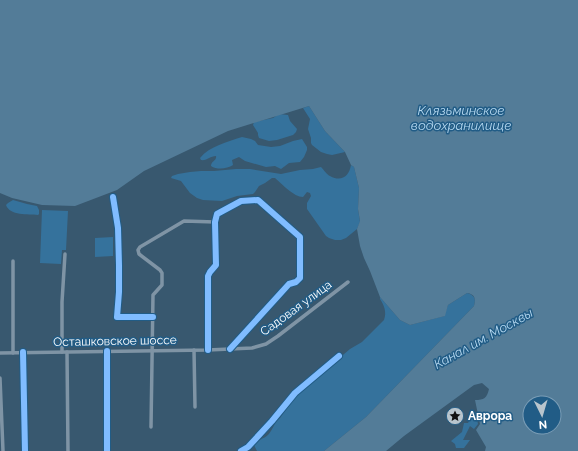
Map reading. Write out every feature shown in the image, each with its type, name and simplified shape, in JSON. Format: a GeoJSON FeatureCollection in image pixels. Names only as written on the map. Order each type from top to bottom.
{"type":"FeatureCollection","features":[{"type":"Feature","properties":{"kind":"street"},"geometry":{"type":"LineString","coordinates":[[113,197],[118,228],[119,292],[117,317],[153,317]]}},
{"type":"Feature","properties":{"kind":"street"},"geometry":{"type":"LineString","coordinates":[[208,350],[208,276],[216,265],[215,222],[217,214],[241,201],[258,200],[300,236],[300,278],[296,282],[289,284],[230,350]]}},
{"type":"Feature","properties":{"kind":"street"},"geometry":{"type":"LineString","coordinates":[[151,427],[153,295],[162,285],[162,273],[139,254],[138,250],[140,247],[184,221],[215,222]]}},
{"type":"Feature","properties":{"kind":"street"},"geometry":{"type":"LineString","coordinates":[[62,352],[62,302],[65,254]]}},
{"type":"Feature","properties":{"kind":"street"},"geometry":{"type":"LineString","coordinates":[[13,261],[13,353]]}},
{"type":"Feature","properties":{"kind":"street","name":"Садовая улица"},"geometry":{"type":"LineString","coordinates":[[230,350],[252,348],[266,344],[348,282]]}},
{"type":"Feature","properties":{"kind":"street"},"geometry":{"type":"LineString","coordinates":[[194,350],[195,406]]}},
{"type":"Feature","properties":{"kind":"street","name":"Осташковское шоссе"},"geometry":{"type":"LineString","coordinates":[[0,353],[230,350]]}},
{"type":"Feature","properties":{"kind":"street"},"geometry":{"type":"LineString","coordinates":[[107,351],[107,451]]}},
{"type":"Feature","properties":{"kind":"street"},"geometry":{"type":"LineString","coordinates":[[23,352],[25,451]]}},
{"type":"Feature","properties":{"kind":"street"},"geometry":{"type":"LineString","coordinates":[[67,352],[68,451]]}},
{"type":"Feature","properties":{"kind":"street"},"geometry":{"type":"LineString","coordinates":[[241,451],[248,447],[295,393],[339,356]]}},
{"type":"Feature","properties":{"kind":"street"},"geometry":{"type":"LineString","coordinates":[[0,378],[3,451]]}},
{"type":"Feature","properties":{"kind":"shaded area"},"geometry":{"type":"Polygon","coordinates":[[[309,106],[325,131],[345,152],[332,155],[327,154],[321,152],[312,145],[308,129],[310,119],[303,108],[309,106]]]}},
{"type":"Feature","properties":{"kind":"shaded area"},"geometry":{"type":"Polygon","coordinates":[[[279,114],[288,115],[290,121],[297,129],[296,132],[293,135],[277,140],[269,141],[259,138],[253,125],[254,122],[273,118],[279,114]]]}},
{"type":"Feature","properties":{"kind":"shaded area"},"geometry":{"type":"Polygon","coordinates":[[[242,137],[255,141],[258,145],[271,147],[280,146],[302,139],[307,147],[307,150],[300,162],[289,163],[281,169],[275,166],[266,167],[245,161],[239,157],[232,160],[233,165],[222,168],[211,166],[216,159],[216,156],[201,160],[200,158],[204,154],[214,147],[242,137]]]}},
{"type":"Feature","properties":{"kind":"shaded area"},"geometry":{"type":"Polygon","coordinates":[[[351,165],[354,167],[359,188],[358,209],[360,222],[357,229],[341,240],[335,240],[326,236],[307,209],[307,203],[311,196],[310,193],[307,192],[303,197],[296,195],[275,178],[272,178],[259,186],[253,194],[237,196],[222,201],[203,200],[197,198],[190,193],[181,181],[171,178],[172,176],[178,174],[201,171],[250,169],[281,174],[321,167],[327,174],[334,178],[341,178],[348,173],[351,165]]]}},
{"type":"Feature","properties":{"kind":"shaded area"},"geometry":{"type":"Polygon","coordinates":[[[13,200],[37,206],[39,214],[15,213],[11,211],[6,205],[13,200]]]}},
{"type":"Feature","properties":{"kind":"shaded area"},"geometry":{"type":"Polygon","coordinates":[[[42,210],[68,211],[66,250],[62,250],[61,264],[40,263],[42,210]]]}},
{"type":"Feature","properties":{"kind":"shaded area"},"geometry":{"type":"Polygon","coordinates":[[[113,237],[113,256],[95,257],[95,238],[113,237]]]}},
{"type":"Feature","properties":{"kind":"shaded area"},"geometry":{"type":"Polygon","coordinates":[[[467,293],[472,295],[474,298],[474,306],[366,417],[324,451],[257,451],[254,445],[257,441],[270,433],[276,422],[299,391],[350,349],[362,342],[384,320],[385,311],[380,297],[400,320],[410,325],[444,316],[448,305],[467,293]]]}},
{"type":"Feature","properties":{"kind":"shaded area"},"geometry":{"type":"Polygon","coordinates":[[[476,415],[478,424],[474,429],[470,426],[463,440],[470,440],[464,448],[456,448],[455,444],[451,441],[462,432],[464,423],[468,423],[472,416],[476,415]]]}},
{"type":"Feature","properties":{"kind":"water","name":"Клязьминское водохранилище"},"geometry":{"type":"Polygon","coordinates":[[[0,0],[578,0],[578,451],[485,451],[486,447],[476,430],[480,424],[475,400],[485,398],[489,389],[482,383],[474,385],[404,436],[386,451],[324,451],[366,417],[474,306],[475,301],[473,296],[467,293],[448,305],[445,316],[410,325],[400,320],[380,297],[360,246],[357,229],[360,221],[358,209],[359,188],[354,167],[351,165],[345,152],[325,131],[309,106],[228,131],[144,171],[117,190],[75,206],[42,205],[12,198],[0,193],[0,0]]]}},
{"type":"Feature","properties":{"kind":"cycle path"},"geometry":{"type":"LineString","coordinates":[[113,197],[118,228],[119,292],[117,317],[153,317]]}},
{"type":"Feature","properties":{"kind":"cycle path"},"geometry":{"type":"LineString","coordinates":[[208,350],[208,276],[216,265],[215,222],[217,214],[241,201],[258,200],[300,237],[300,278],[296,282],[289,284],[230,349]]}},
{"type":"Feature","properties":{"kind":"cycle path"},"geometry":{"type":"LineString","coordinates":[[107,351],[107,451]]}},
{"type":"Feature","properties":{"kind":"cycle path"},"geometry":{"type":"LineString","coordinates":[[23,352],[25,451]]}},
{"type":"Feature","properties":{"kind":"cycle path"},"geometry":{"type":"LineString","coordinates":[[241,451],[248,447],[295,393],[339,356]]}},
{"type":"Feature","properties":{"kind":"place","name":"Аврора"},"geometry":{"type":"Point","coordinates":[455,416]}},
{"type":"Feature","properties":{"kind":"water label","name":"Канал им. Москвы"},"geometry":{"type":"Point","coordinates":[483,338]}}]}
